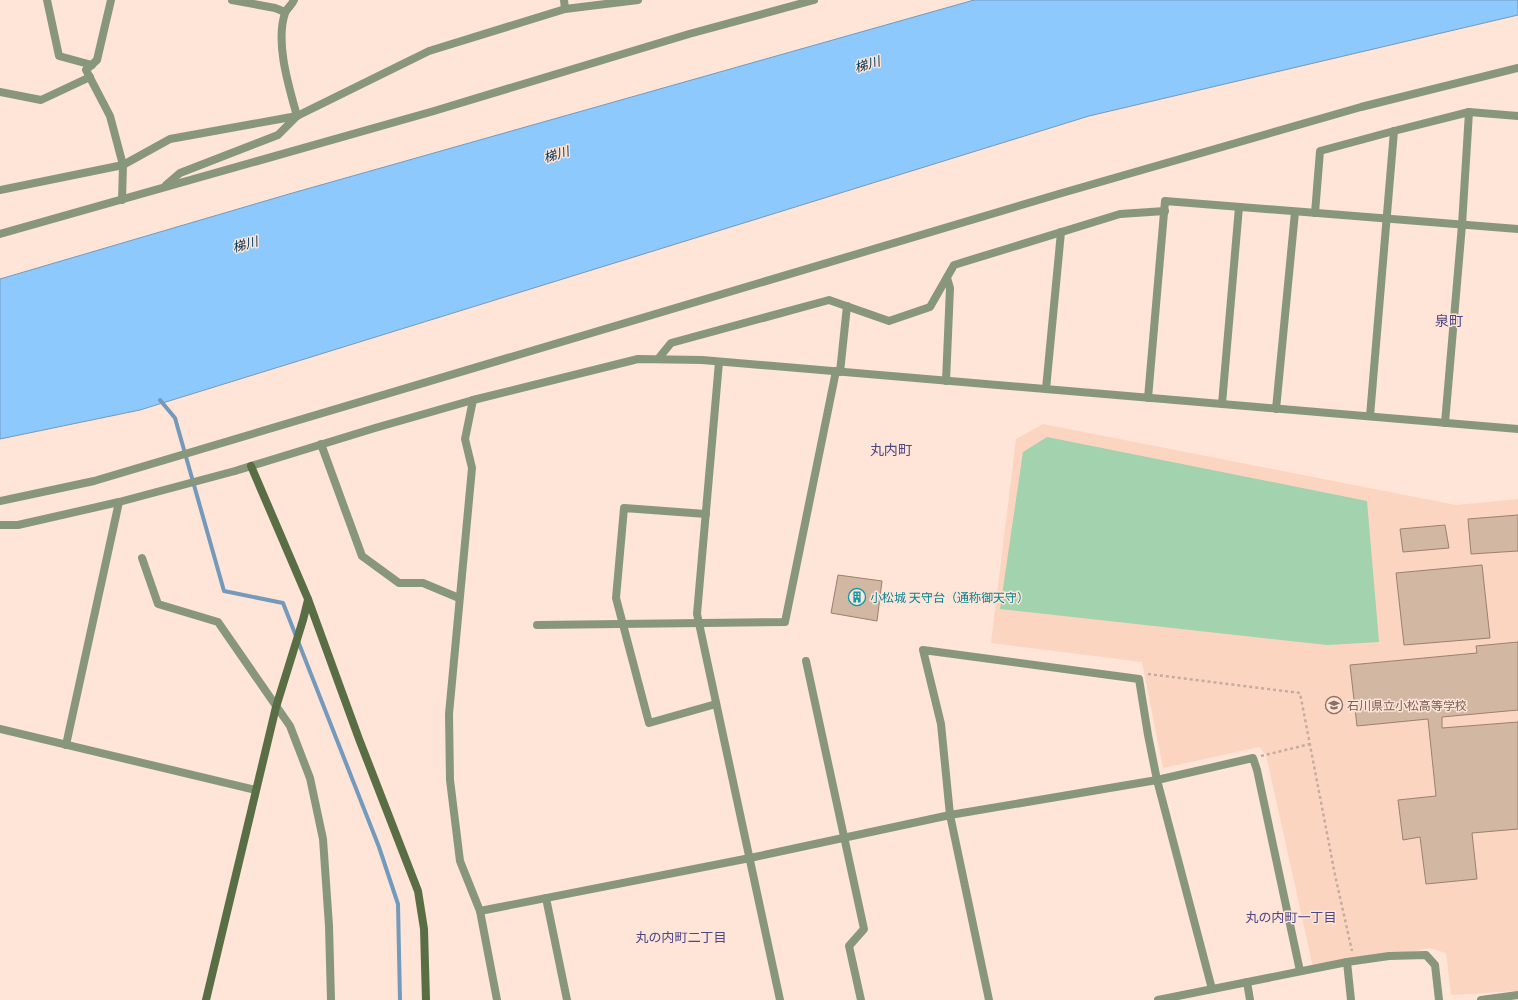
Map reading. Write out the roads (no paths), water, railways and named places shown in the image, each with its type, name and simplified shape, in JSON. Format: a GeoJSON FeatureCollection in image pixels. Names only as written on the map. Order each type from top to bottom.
{"type":"FeatureCollection","features":[{"type":"Feature","properties":{"kind":"street"},"geometry":{"type":"LineString","coordinates":[[47,0],[59,56],[92,65]]}},
{"type":"Feature","properties":{"kind":"street"},"geometry":{"type":"LineString","coordinates":[[111,0],[97,60],[86,70],[110,116],[123,165],[122,200]]}},
{"type":"Feature","properties":{"kind":"street"},"geometry":{"type":"LineString","coordinates":[[232,0],[275,8],[286,12]]}},
{"type":"Feature","properties":{"kind":"street"},"geometry":{"type":"LineString","coordinates":[[294,0],[286,12],[281,42],[286,75],[297,116]]}},
{"type":"Feature","properties":{"kind":"street"},"geometry":{"type":"LineString","coordinates":[[564,0],[565,9]]}},
{"type":"Feature","properties":{"kind":"street"},"geometry":{"type":"LineString","coordinates":[[0,190],[123,165],[170,139],[297,116],[429,51],[565,9],[638,0]]}},
{"type":"Feature","properties":{"kind":"street"},"geometry":{"type":"LineString","coordinates":[[0,234],[434,111],[689,34],[814,0]]}},
{"type":"Feature","properties":{"kind":"street"},"geometry":{"type":"LineString","coordinates":[[0,501],[94,481],[1062,193],[1361,107],[1518,68]]}},
{"type":"Feature","properties":{"kind":"street"},"geometry":{"type":"LineString","coordinates":[[0,92],[41,100],[90,77]]}},
{"type":"Feature","properties":{"kind":"street"},"geometry":{"type":"LineString","coordinates":[[1315,213],[1320,151],[1394,130],[1470,112],[1518,116]]}},
{"type":"Feature","properties":{"kind":"street"},"geometry":{"type":"LineString","coordinates":[[1445,423],[1470,112]]}},
{"type":"Feature","properties":{"kind":"street"},"geometry":{"type":"LineString","coordinates":[[164,187],[180,173],[278,134],[297,116]]}},
{"type":"Feature","properties":{"kind":"street"},"geometry":{"type":"LineString","coordinates":[[1370,416],[1394,130]]}},
{"type":"Feature","properties":{"kind":"street"},"geometry":{"type":"LineString","coordinates":[[1148,398],[1165,202],[1518,230]]}},
{"type":"Feature","properties":{"kind":"street"},"geometry":{"type":"LineString","coordinates":[[1222,404],[1239,207]]}},
{"type":"Feature","properties":{"kind":"street"},"geometry":{"type":"LineString","coordinates":[[658,359],[671,343],[829,300],[889,321],[930,308],[954,265],[1120,214],[1164,211]]}},
{"type":"Feature","properties":{"kind":"street"},"geometry":{"type":"LineString","coordinates":[[1276,408],[1295,212]]}},
{"type":"Feature","properties":{"kind":"street"},"geometry":{"type":"LineString","coordinates":[[1046,389],[1061,232]]}},
{"type":"Feature","properties":{"kind":"street"},"geometry":{"type":"LineString","coordinates":[[946,381],[950,288],[947,278]]}},
{"type":"Feature","properties":{"kind":"street"},"geometry":{"type":"LineString","coordinates":[[537,625],[784,622],[838,372],[847,306]]}},
{"type":"Feature","properties":{"kind":"street"},"geometry":{"type":"LineString","coordinates":[[0,525],[18,525],[119,502],[251,466],[473,400],[638,359],[719,362],[1518,429]]}},
{"type":"Feature","properties":{"kind":"street"},"geometry":{"type":"LineString","coordinates":[[719,362],[697,614],[780,1000]]}},
{"type":"Feature","properties":{"kind":"street"},"geometry":{"type":"LineString","coordinates":[[473,400],[465,439],[472,468],[449,714],[450,780],[460,861],[480,911],[498,1000]]}},
{"type":"Feature","properties":{"kind":"street"},"geometry":{"type":"LineString","coordinates":[[321,444],[362,556],[399,583],[423,583],[459,598]]}},
{"type":"Feature","properties":{"kind":"street"},"geometry":{"type":"LineString","coordinates":[[251,466],[308,599],[359,738],[418,891],[424,929],[426,1000]]}},
{"type":"Feature","properties":{"kind":"street"},"geometry":{"type":"LineString","coordinates":[[66,745],[119,502]]}},
{"type":"Feature","properties":{"kind":"street"},"geometry":{"type":"LineString","coordinates":[[706,514],[624,508],[616,598],[649,723],[716,704]]}},
{"type":"Feature","properties":{"kind":"street"},"geometry":{"type":"LineString","coordinates":[[142,558],[158,604],[218,622],[290,726],[310,778],[323,839],[329,926],[331,1000]]}},
{"type":"Feature","properties":{"kind":"street"},"geometry":{"type":"LineString","coordinates":[[206,1000],[276,707],[308,599]]}},
{"type":"Feature","properties":{"kind":"street"},"geometry":{"type":"LineString","coordinates":[[989,1000],[950,815],[940,724],[923,650],[1139,679],[1157,780],[1212,989]]}},
{"type":"Feature","properties":{"kind":"street"},"geometry":{"type":"LineString","coordinates":[[806,661],[864,929],[849,946],[861,1000]]}},
{"type":"Feature","properties":{"kind":"street"},"geometry":{"type":"LineString","coordinates":[[0,729],[256,790]]}},
{"type":"Feature","properties":{"kind":"street"},"geometry":{"type":"LineString","coordinates":[[480,911],[750,858],[950,815],[1157,780],[1253,758],[1259,777],[1300,971]]}},
{"type":"Feature","properties":{"kind":"street"},"geometry":{"type":"LineString","coordinates":[[546,898],[567,1000]]}},
{"type":"Feature","properties":{"kind":"street"},"geometry":{"type":"LineString","coordinates":[[1158,1000],[1346,962],[1389,956],[1426,955],[1435,965],[1438,1000]]}},
{"type":"Feature","properties":{"kind":"street"},"geometry":{"type":"LineString","coordinates":[[1346,962],[1351,1000]]}},
{"type":"Feature","properties":{"kind":"street"},"geometry":{"type":"LineString","coordinates":[[1247,982],[1250,1000]]}},
{"type":"Feature","properties":{"kind":"street"},"geometry":{"type":"LineString","coordinates":[[1481,1000],[1518,995]]}},
{"type":"Feature","properties":{"kind":"water","name":"梯川"},"geometry":{"type":"Polygon","coordinates":[[[974,0],[1518,0],[1518,15],[1089,116],[140,410],[0,439],[0,279],[289,194],[974,0]]]}},
{"type":"Feature","properties":{"kind":"waterway"},"geometry":{"type":"LineString","coordinates":[[160,400],[175,418],[224,591],[283,603],[379,847],[398,904],[400,1000]]}},
{"type":"Feature","properties":{"kind":"place","name":"小松城 天守台（通称御天守）"},"geometry":{"type":"Point","coordinates":[857,597]}},
{"type":"Feature","properties":{"kind":"place","name":"石川県立小松高等学校"},"geometry":{"type":"Point","coordinates":[1334,705]}},
{"type":"Feature","properties":{"kind":"district","name":"泉町"},"geometry":{"type":"Point","coordinates":[1449,320]}},
{"type":"Feature","properties":{"kind":"district","name":"丸内町"},"geometry":{"type":"Point","coordinates":[891,449]}},
{"type":"Feature","properties":{"kind":"district","name":"丸の内町一丁目"},"geometry":{"type":"Point","coordinates":[1291,917]}},
{"type":"Feature","properties":{"kind":"district","name":"丸の内町二丁目"},"geometry":{"type":"Point","coordinates":[681,937]}}]}
